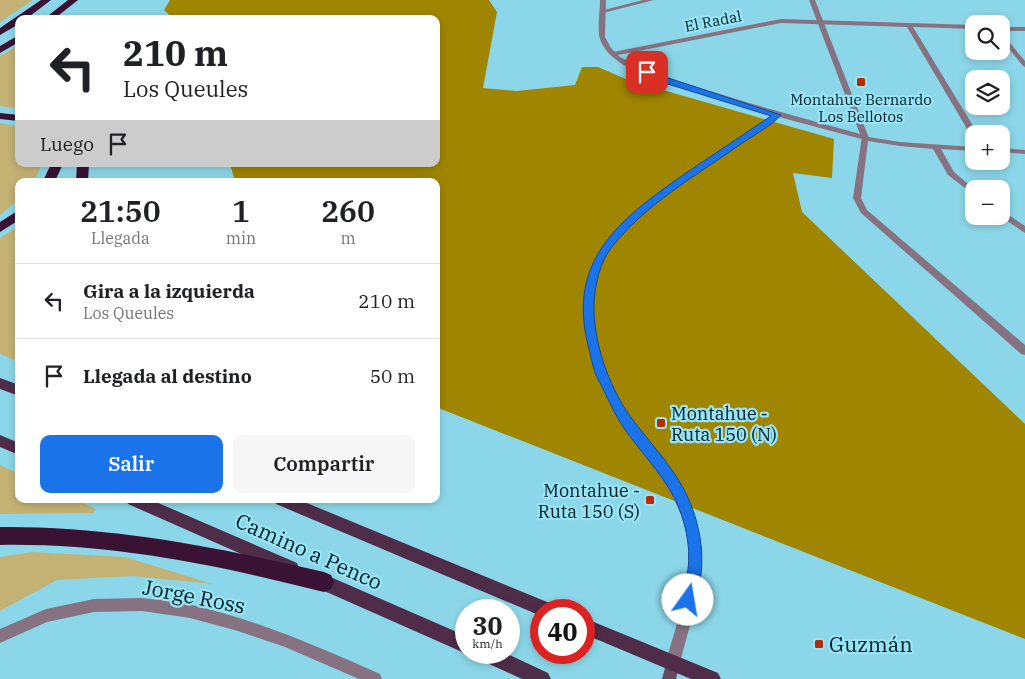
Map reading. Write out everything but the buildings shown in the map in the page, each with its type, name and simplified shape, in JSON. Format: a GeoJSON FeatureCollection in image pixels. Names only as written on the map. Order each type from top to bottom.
{"type":"FeatureCollection","features":[{"type":"Feature","properties":{"kind":"highway"},"geometry":{"type":"LineString","coordinates":[[26,15],[47,0]]}},
{"type":"Feature","properties":{"kind":"highway"},"geometry":{"type":"LineString","coordinates":[[53,15],[74,0]]}},
{"type":"Feature","properties":{"kind":"highway"},"geometry":{"type":"LineString","coordinates":[[65,15],[78,0]]}},
{"type":"Feature","properties":{"kind":"highway"},"geometry":{"type":"LineString","coordinates":[[0,32],[15,22]]}},
{"type":"Feature","properties":{"kind":"highway"},"geometry":{"type":"LineString","coordinates":[[0,50],[15,41]]}},
{"type":"Feature","properties":{"kind":"highway"},"geometry":{"type":"LineString","coordinates":[[0,116],[15,118]]}},
{"type":"Feature","properties":{"kind":"highway"},"geometry":{"type":"LineString","coordinates":[[0,228],[15,217]]}},
{"type":"Feature","properties":{"kind":"highway"},"geometry":{"type":"LineString","coordinates":[[0,536],[78,536],[129,541],[188,550],[324,582]]}},
{"type":"Feature","properties":{"kind":"main road"},"geometry":{"type":"LineString","coordinates":[[0,384],[15,390]]}},
{"type":"Feature","properties":{"kind":"main road"},"geometry":{"type":"LineString","coordinates":[[0,440],[15,447]]}},
{"type":"Feature","properties":{"kind":"main road","name":"Camino a Penco"},"geometry":{"type":"LineString","coordinates":[[142,503],[455,640]]}},
{"type":"Feature","properties":{"kind":"main road","name":"Camino a Penco"},"geometry":{"type":"LineString","coordinates":[[291,503],[530,603]]}},
{"type":"Feature","properties":{"kind":"main road"},"geometry":{"type":"LineString","coordinates":[[595,632],[671,671],[712,679]]}},
{"type":"Feature","properties":{"kind":"main road"},"geometry":{"type":"LineString","coordinates":[[509,664],[542,679]]}},
{"type":"Feature","properties":{"kind":"street"},"geometry":{"type":"LineString","coordinates":[[603,0],[602,37],[613,54],[627,64],[661,79],[777,115],[865,138],[895,144],[965,148]]}},
{"type":"Feature","properties":{"kind":"street"},"geometry":{"type":"LineString","coordinates":[[603,11],[651,0]]}},
{"type":"Feature","properties":{"kind":"street"},"geometry":{"type":"LineString","coordinates":[[812,0],[865,138],[857,193],[859,204],[864,211],[1025,351]]}},
{"type":"Feature","properties":{"kind":"street","name":"El Radal"},"geometry":{"type":"LineString","coordinates":[[613,54],[773,22],[820,21],[965,28]]}},
{"type":"Feature","properties":{"kind":"street"},"geometry":{"type":"LineString","coordinates":[[909,25],[969,125]]}},
{"type":"Feature","properties":{"kind":"street"},"geometry":{"type":"LineString","coordinates":[[1010,28],[1025,29]]}},
{"type":"Feature","properties":{"kind":"street"},"geometry":{"type":"LineString","coordinates":[[1010,46],[1025,66]]}},
{"type":"Feature","properties":{"kind":"street"},"geometry":{"type":"LineString","coordinates":[[671,671],[696,567],[694,542],[689,519],[673,484],[625,419],[601,372],[588,323],[589,289],[596,267],[607,246],[642,208],[777,115]]}},
{"type":"Feature","properties":{"kind":"street"},"geometry":{"type":"LineString","coordinates":[[936,146],[952,173],[965,185]]}},
{"type":"Feature","properties":{"kind":"street"},"geometry":{"type":"LineString","coordinates":[[1010,151],[1025,152]]}},
{"type":"Feature","properties":{"kind":"street"},"geometry":{"type":"LineString","coordinates":[[1010,219],[1025,230]]}},
{"type":"Feature","properties":{"kind":"street","name":"Jorge Ross"},"geometry":{"type":"LineString","coordinates":[[0,636],[37,620],[90,606],[121,604],[158,606],[228,620],[264,631],[376,679]]}},
{"type":"Feature","properties":{"kind":"shaded area"},"geometry":{"type":"Polygon","coordinates":[[[0,0],[33,0],[0,22],[0,0]]]}},
{"type":"Feature","properties":{"kind":"shaded area"},"geometry":{"type":"Polygon","coordinates":[[[170,0],[489,0],[497,12],[483,88],[517,91],[575,85],[582,67],[598,67],[628,80],[834,139],[832,178],[793,173],[802,212],[1025,424],[1025,639],[440,409],[440,178],[234,178],[231,167],[440,167],[440,15],[170,15],[164,10],[170,0]]]}},
{"type":"Feature","properties":{"kind":"shaded area"},"geometry":{"type":"Polygon","coordinates":[[[15,47],[15,108],[0,106],[0,56],[15,47]]]}},
{"type":"Feature","properties":{"kind":"shaded area"},"geometry":{"type":"Polygon","coordinates":[[[0,123],[15,126],[15,167],[41,167],[35,178],[15,178],[15,202],[0,215],[0,123]]]}},
{"type":"Feature","properties":{"kind":"shaded area"},"geometry":{"type":"Polygon","coordinates":[[[15,229],[15,360],[0,354],[0,238],[15,229]]]}},
{"type":"Feature","properties":{"kind":"shaded area"},"geometry":{"type":"Polygon","coordinates":[[[0,465],[15,472],[15,503],[83,503],[96,509],[93,513],[0,514],[0,465]]]}},
{"type":"Feature","properties":{"kind":"shaded area"},"geometry":{"type":"Polygon","coordinates":[[[32,552],[125,557],[213,584],[133,576],[57,580],[0,611],[0,557],[32,552]]]}},
{"type":"Feature","properties":{"kind":"place","name":"Montahue Bernardo Los Bellotos"},"geometry":{"type":"Point","coordinates":[861,82]}},
{"type":"Feature","properties":{"kind":"place","name":"Montahue - Ruta 150 (N)"},"geometry":{"type":"Point","coordinates":[661,423]}},
{"type":"Feature","properties":{"kind":"place","name":"Montahue - Ruta 150 (S)"},"geometry":{"type":"Point","coordinates":[650,500]}},
{"type":"Feature","properties":{"kind":"place","name":"Guzmán"},"geometry":{"type":"Point","coordinates":[819,644]}},
{"type":"Feature","properties":{"kind":"route"},"geometry":{"type":"LineString","coordinates":[[647,72],[661,79],[777,115],[642,208],[617,232],[607,246],[593,274],[589,289],[588,323],[601,372],[613,399],[625,419],[669,477],[681,497],[689,519],[694,542],[696,567],[688,600]]}}]}
